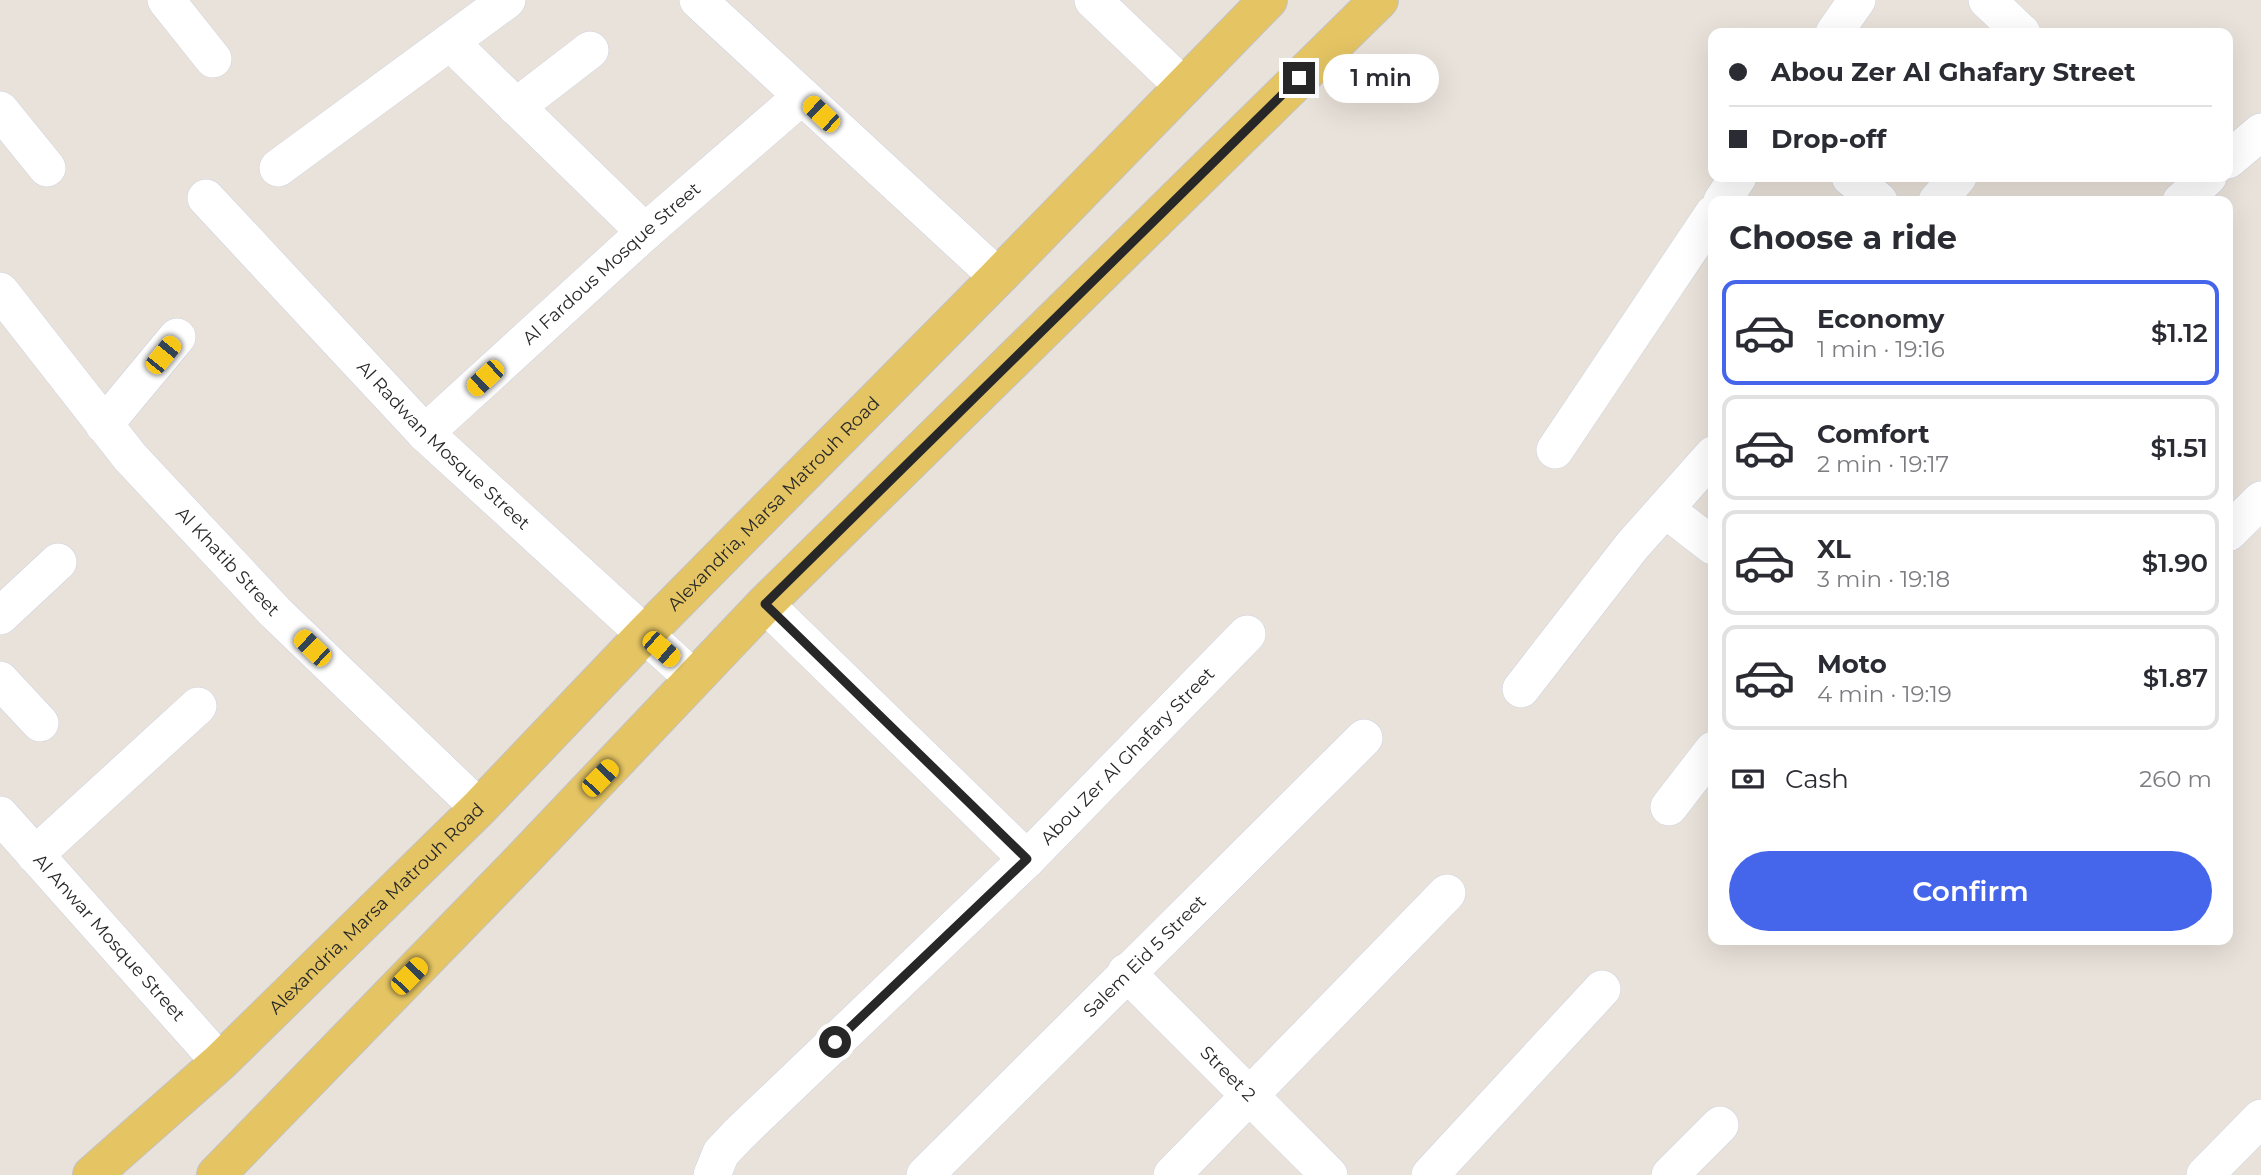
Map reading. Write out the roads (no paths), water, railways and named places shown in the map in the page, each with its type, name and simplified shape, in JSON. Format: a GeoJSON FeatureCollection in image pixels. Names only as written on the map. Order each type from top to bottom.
{"type":"FeatureCollection","features":[{"type":"Feature","properties":{"kind":"main road","name":"Alexandria, Marsa Matrouh Road"},"geometry":{"type":"LineString","coordinates":[[92,1175],[220,1062],[479,808],[644,635],[1268,0]]}},
{"type":"Feature","properties":{"kind":"main road"},"geometry":{"type":"LineString","coordinates":[[216,1175],[765,604],[1379,0]]}},
{"type":"Feature","properties":{"kind":"street"},"geometry":{"type":"LineString","coordinates":[[166,0],[213,59]]}},
{"type":"Feature","properties":{"kind":"street"},"geometry":{"type":"LineString","coordinates":[[278,168],[507,0]]}},
{"type":"Feature","properties":{"kind":"street"},"geometry":{"type":"LineString","coordinates":[[698,0],[998,277]]}},
{"type":"Feature","properties":{"kind":"street"},"geometry":{"type":"LineString","coordinates":[[1093,0],[1183,86]]}},
{"type":"Feature","properties":{"kind":"street"},"geometry":{"type":"LineString","coordinates":[[1837,28],[1857,0]]}},
{"type":"Feature","properties":{"kind":"street"},"geometry":{"type":"LineString","coordinates":[[450,42],[645,232]]}},
{"type":"Feature","properties":{"kind":"street"},"geometry":{"type":"LineString","coordinates":[[516,107],[590,50]]}},
{"type":"Feature","properties":{"kind":"street","name":"Al Fardous Mosque Street"},"geometry":{"type":"LineString","coordinates":[[425,433],[645,232],[802,96]]}},
{"type":"Feature","properties":{"kind":"street"},"geometry":{"type":"LineString","coordinates":[[0,110],[47,168]]}},
{"type":"Feature","properties":{"kind":"street"},"geometry":{"type":"LineString","coordinates":[[2233,156],[2261,132]]}},
{"type":"Feature","properties":{"kind":"street"},"geometry":{"type":"LineString","coordinates":[[1856,182],[1873,196]]}},
{"type":"Feature","properties":{"kind":"street"},"geometry":{"type":"LineString","coordinates":[[1941,196],[1954,182]]}},
{"type":"Feature","properties":{"kind":"street","name":"Al Radwan Mosque Street"},"geometry":{"type":"LineString","coordinates":[[206,198],[425,433],[694,679]]}},
{"type":"Feature","properties":{"kind":"street"},"geometry":{"type":"LineString","coordinates":[[1555,450],[1708,221]]}},
{"type":"Feature","properties":{"kind":"street","name":"Al Khatib Street"},"geometry":{"type":"LineString","coordinates":[[0,291],[130,457],[275,612],[479,808]]}},
{"type":"Feature","properties":{"kind":"street"},"geometry":{"type":"LineString","coordinates":[[104,425],[177,337]]}},
{"type":"Feature","properties":{"kind":"street"},"geometry":{"type":"LineString","coordinates":[[1521,689],[1632,546],[1708,461]]}},
{"type":"Feature","properties":{"kind":"street"},"geometry":{"type":"LineString","coordinates":[[2233,528],[2261,500]]}},
{"type":"Feature","properties":{"kind":"street"},"geometry":{"type":"LineString","coordinates":[[1665,509],[1708,542]]}},
{"type":"Feature","properties":{"kind":"street"},"geometry":{"type":"LineString","coordinates":[[1,613],[58,562]]}},
{"type":"Feature","properties":{"kind":"street"},"geometry":{"type":"LineString","coordinates":[[765,604],[1027,859]]}},
{"type":"Feature","properties":{"kind":"street","name":"Abou Zer Al Ghafary Street"},"geometry":{"type":"LineString","coordinates":[[712,1175],[721,1153],[739,1134],[1027,859],[1248,634]]}},
{"type":"Feature","properties":{"kind":"street"},"geometry":{"type":"LineString","coordinates":[[0,680],[40,723]]}},
{"type":"Feature","properties":{"kind":"street"},"geometry":{"type":"LineString","coordinates":[[35,855],[198,706]]}},
{"type":"Feature","properties":{"kind":"street","name":"Salem Eid 5 Street"},"geometry":{"type":"LineString","coordinates":[[925,1175],[1364,738]]}},
{"type":"Feature","properties":{"kind":"street"},"geometry":{"type":"LineString","coordinates":[[1669,807],[1708,756]]}},
{"type":"Feature","properties":{"kind":"street","name":"Al Anwar Mosque Street"},"geometry":{"type":"LineString","coordinates":[[3,824],[35,855],[220,1062]]}},
{"type":"Feature","properties":{"kind":"street"},"geometry":{"type":"LineString","coordinates":[[1172,1175],[1447,893]]}},
{"type":"Feature","properties":{"kind":"street","name":"Street 2"},"geometry":{"type":"LineString","coordinates":[[1126,972],[1329,1175]]}},
{"type":"Feature","properties":{"kind":"street"},"geometry":{"type":"LineString","coordinates":[[1430,1175],[1602,989]]}},
{"type":"Feature","properties":{"kind":"street"},"geometry":{"type":"LineString","coordinates":[[2205,1175],[2261,1118]]}},
{"type":"Feature","properties":{"kind":"street"},"geometry":{"type":"LineString","coordinates":[[1671,1175],[1720,1125]]}}]}
